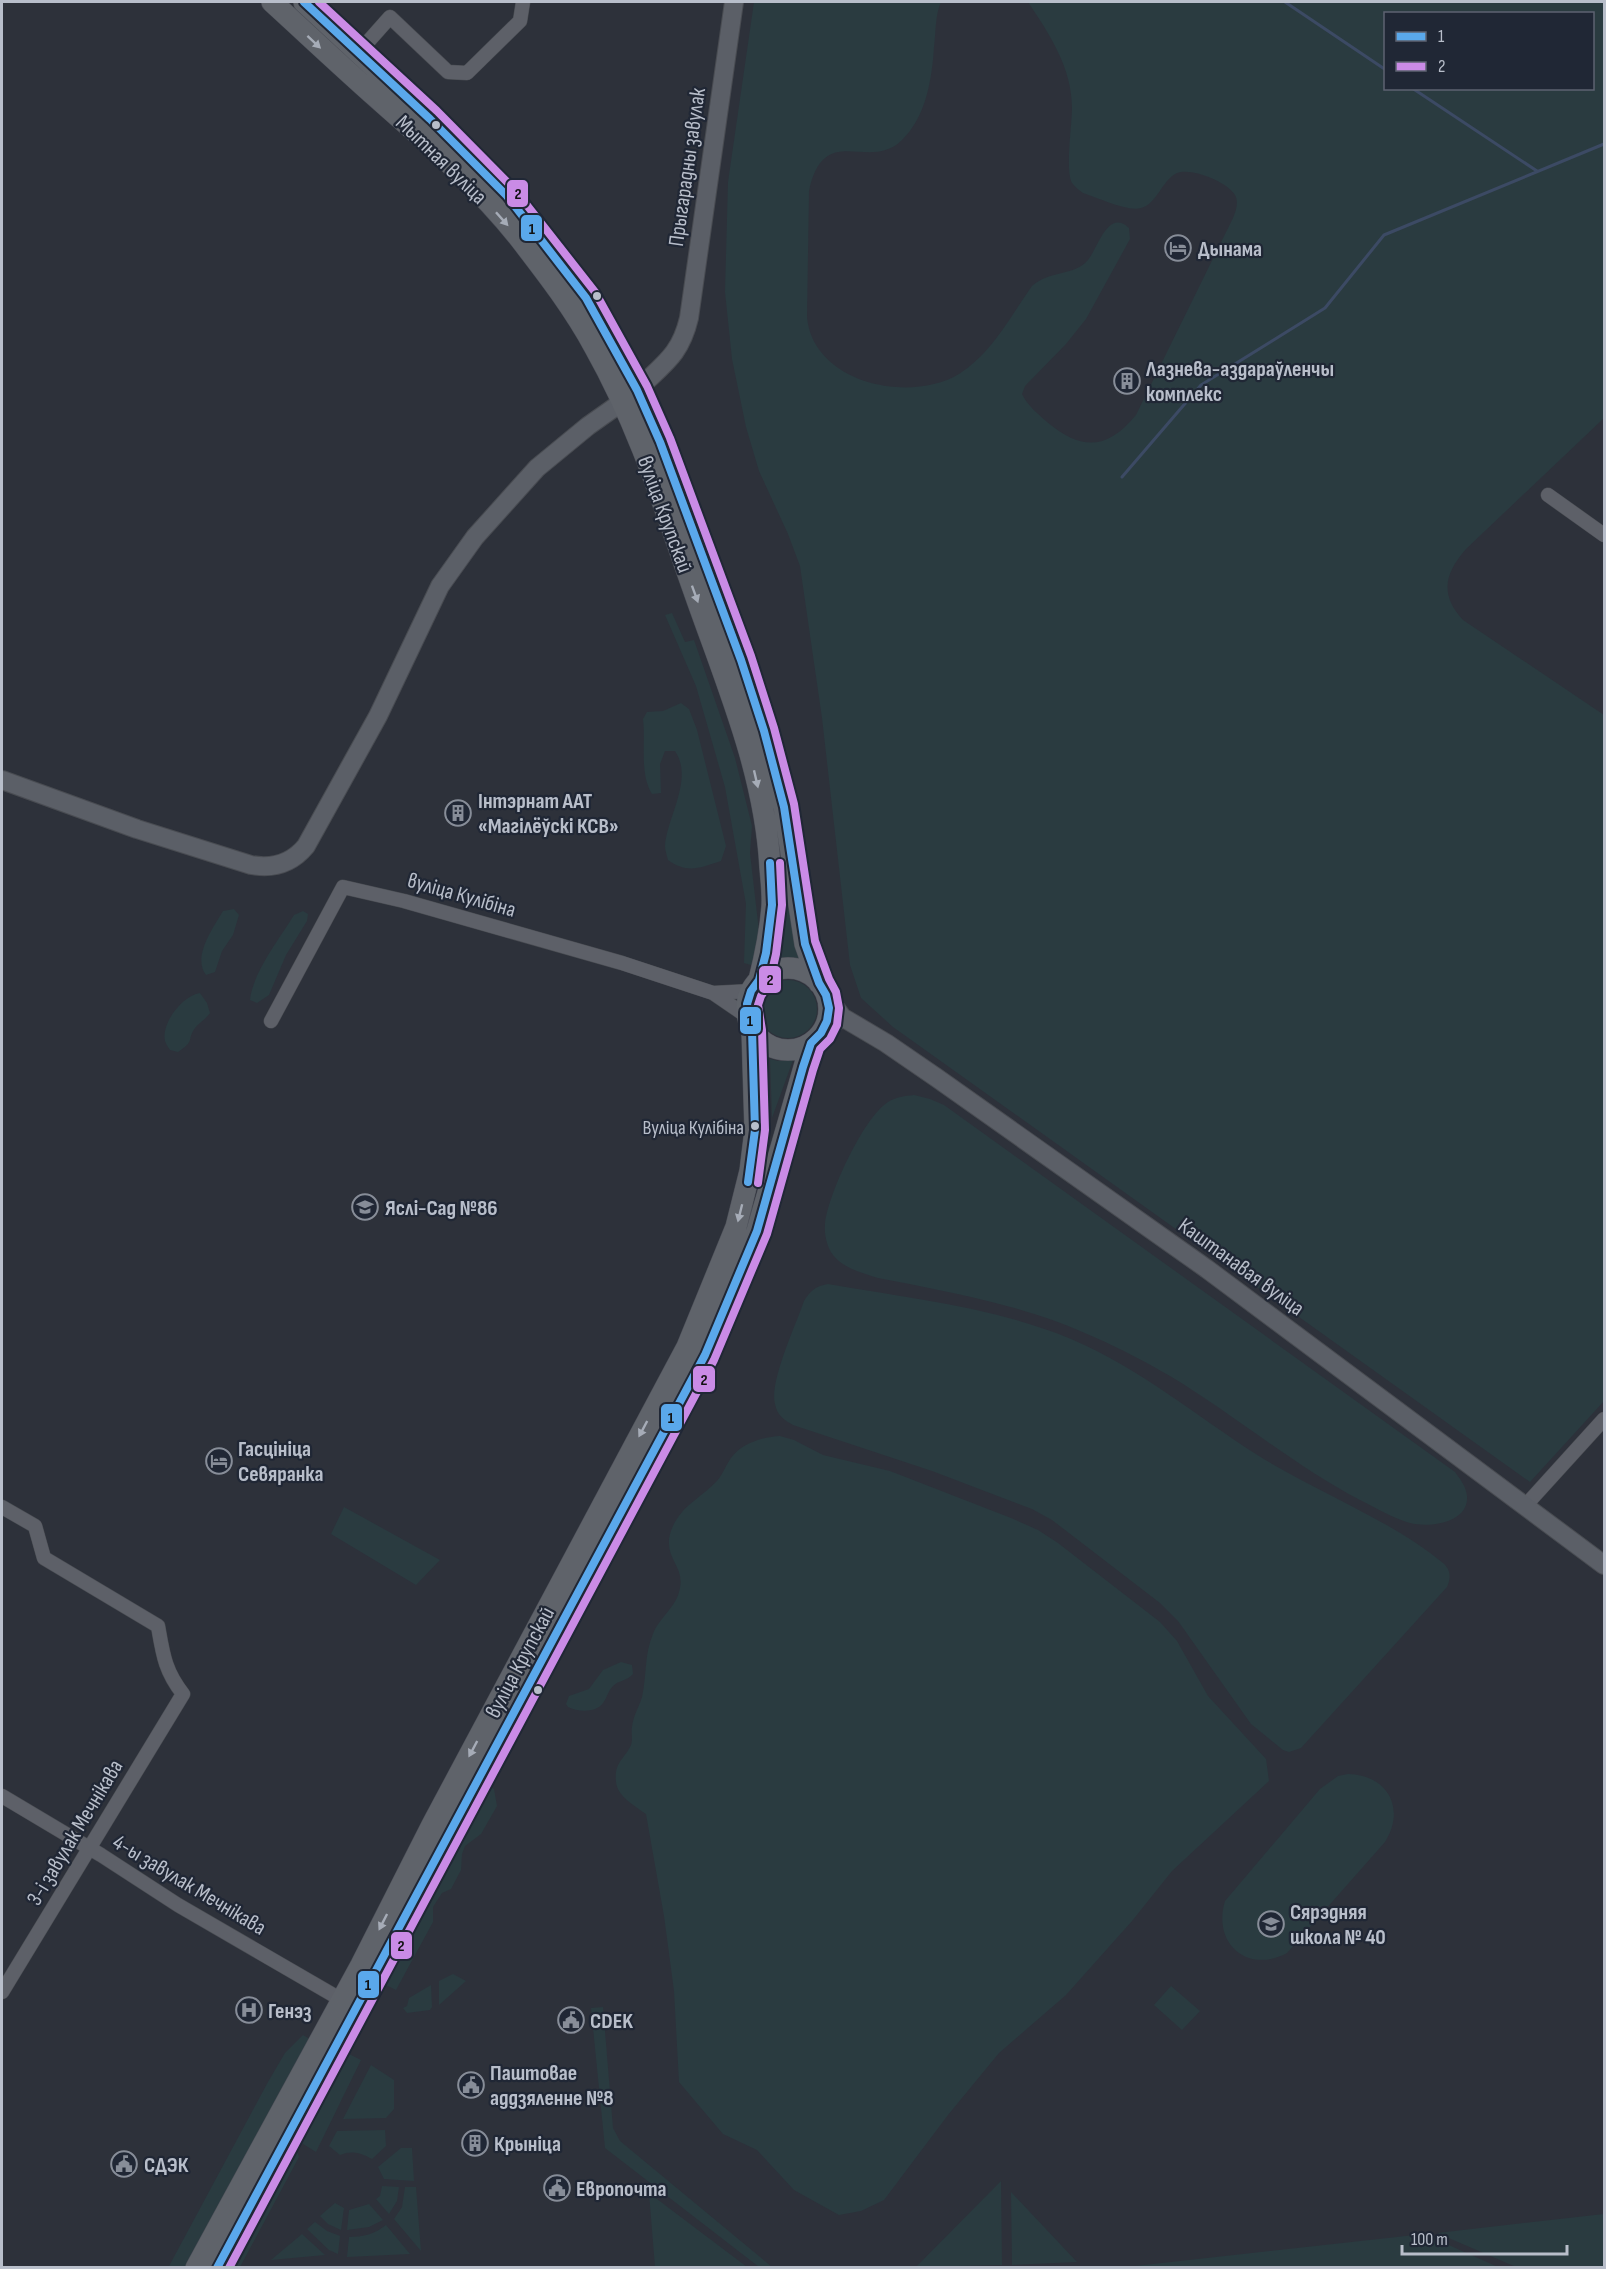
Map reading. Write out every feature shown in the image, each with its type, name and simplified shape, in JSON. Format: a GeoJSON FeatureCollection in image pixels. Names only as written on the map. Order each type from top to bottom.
{"type":"FeatureCollection","features":[{"type":"Feature","properties":{"kind":"main road","name":"Мытная вуліца"},"geometry":{"type":"LineString","coordinates":[[272,2],[421,137],[479,194],[519,238],[576,314],[597,351],[629,396]]}},
{"type":"Feature","properties":{"kind":"main road","name":"Мытная вуліца"},"geometry":{"type":"LineString","coordinates":[[304,2],[507,196],[586,298],[629,396]]}},
{"type":"Feature","properties":{"kind":"main road","name":"Прыгарадны завулак"},"geometry":{"type":"LineString","coordinates":[[629,396],[671,359],[684,339],[689,318],[734,2]]}},
{"type":"Feature","properties":{"kind":"main road"},"geometry":{"type":"LineString","coordinates":[[2,780],[137,829],[251,865],[282,864],[297,856],[306,846],[378,716],[440,586],[475,537],[537,468],[629,396]]}},
{"type":"Feature","properties":{"kind":"main road","name":"вуліца Крупскай"},"geometry":{"type":"LineString","coordinates":[[629,396],[638,436],[751,757],[762,801],[769,850],[772,905],[766,953],[755,986]]}},
{"type":"Feature","properties":{"kind":"main road","name":"вуліца Крупскай"},"geometry":{"type":"LineString","coordinates":[[629,396],[654,427],[764,731],[784,807],[805,944],[823,989]]}},
{"type":"Feature","properties":{"kind":"main road"},"geometry":{"type":"LineString","coordinates":[[796,969],[809,975],[823,989],[842,1017],[799,1049],[786,1050],[772,1047],[761,1040],[750,1024],[747,1004],[755,986],[770,972],[796,969]]}},
{"type":"Feature","properties":{"kind":"main road"},"geometry":{"type":"LineString","coordinates":[[816,1038],[827,1021],[829,1008],[823,989]]}},
{"type":"Feature","properties":{"kind":"main road","name":"Каштанавая вуліца"},"geometry":{"type":"LineString","coordinates":[[842,1017],[937,1078],[1207,1269],[1605,1565]]}},
{"type":"Feature","properties":{"kind":"main road","name":"вуліца Крупскай"},"geometry":{"type":"LineString","coordinates":[[217,2268],[349,2004],[432,1825],[687,1347],[736,1227],[750,1170],[755,1130],[750,1024]]}},
{"type":"Feature","properties":{"kind":"main road","name":"вуліца Крупскай"},"geometry":{"type":"LineString","coordinates":[[196,2268],[349,2004],[705,1355],[757,1231],[816,1038]]}},
{"type":"Feature","properties":{"kind":"street"},"geometry":{"type":"LineString","coordinates":[[358,53],[390,17],[448,72],[467,73],[520,21],[523,2]]}},
{"type":"Feature","properties":{"kind":"street"},"geometry":{"type":"LineString","coordinates":[[1548,495],[1605,535]]}},
{"type":"Feature","properties":{"kind":"street","name":"вуліца Кулібіна"},"geometry":{"type":"LineString","coordinates":[[271,1021],[343,887],[404,901],[622,963],[713,993],[750,1024]]}},
{"type":"Feature","properties":{"kind":"street","name":"вуліца Кулібіна"},"geometry":{"type":"LineString","coordinates":[[713,993],[755,986]]}},
{"type":"Feature","properties":{"kind":"street"},"geometry":{"type":"LineString","coordinates":[[1525,1506],[1605,1419]]}},
{"type":"Feature","properties":{"kind":"street","name":"3-і завулак Мечнікава"},"geometry":{"type":"LineString","coordinates":[[2,1507],[35,1526],[44,1558],[158,1626],[170,1678],[183,1694],[2,1992]]}},
{"type":"Feature","properties":{"kind":"street","name":"4-ы завулак Мечнікава"},"geometry":{"type":"LineString","coordinates":[[2,1796],[178,1905],[349,2004]]}},
{"type":"Feature","properties":{"kind":"shaded area"},"geometry":{"type":"Polygon","coordinates":[[[754,2],[941,2],[926,97],[910,131],[889,149],[876,152],[836,152],[825,158],[816,170],[809,191],[807,317],[813,340],[826,358],[845,372],[866,382],[891,387],[915,387],[938,383],[959,374],[991,345],[1032,286],[1047,277],[1083,265],[1109,226],[1122,223],[1129,228],[1130,239],[1086,319],[1066,344],[1025,386],[1022,394],[1033,409],[1060,431],[1083,442],[1094,442],[1115,435],[1136,415],[1233,218],[1237,201],[1235,195],[1225,185],[1191,172],[1177,173],[1172,176],[1147,206],[1135,209],[1112,204],[1083,193],[1076,187],[1072,183],[1069,168],[1072,108],[1068,79],[1052,39],[1028,2],[1604,2],[1604,418],[1466,549],[1453,567],[1448,584],[1451,602],[1463,620],[1604,715],[1604,1401],[1530,1482],[893,1027],[861,998],[850,965],[822,718],[800,566],[759,471],[746,427],[732,359],[725,292],[728,182],[754,2]]]}},
{"type":"Feature","properties":{"kind":"shaded area"},"geometry":{"type":"Polygon","coordinates":[[[672,613],[685,642],[694,640],[735,758],[752,826],[750,853],[759,931],[755,958],[751,965],[744,963],[746,904],[725,787],[696,686],[665,615],[672,613]]]}},
{"type":"Feature","properties":{"kind":"shaded area"},"geometry":{"type":"Polygon","coordinates":[[[681,703],[689,709],[697,730],[726,846],[721,861],[694,868],[682,867],[668,860],[665,849],[681,786],[680,762],[675,751],[665,751],[660,764],[661,793],[652,794],[644,767],[643,719],[647,712],[663,711],[681,703]]]}},
{"type":"Feature","properties":{"kind":"shaded area"},"geometry":{"type":"Polygon","coordinates":[[[787,902],[802,962],[777,962],[787,902]]]}},
{"type":"Feature","properties":{"kind":"shaded area"},"geometry":{"type":"Polygon","coordinates":[[[234,909],[239,915],[233,935],[222,951],[215,972],[206,975],[201,960],[206,943],[223,911],[234,909]]]}},
{"type":"Feature","properties":{"kind":"shaded area"},"geometry":{"type":"Polygon","coordinates":[[[303,911],[308,914],[307,921],[286,955],[269,995],[257,1003],[250,1000],[256,979],[268,956],[294,915],[303,911]]]}},
{"type":"Feature","properties":{"kind":"shaded area"},"geometry":{"type":"Polygon","coordinates":[[[788,980],[804,985],[812,993],[817,1009],[812,1025],[804,1033],[788,1038],[772,1033],[764,1025],[759,1009],[764,993],[772,985],[788,980]]]}},
{"type":"Feature","properties":{"kind":"shaded area"},"geometry":{"type":"Polygon","coordinates":[[[200,993],[210,1013],[192,1032],[187,1045],[178,1052],[170,1050],[165,1041],[165,1034],[170,1018],[180,1004],[200,993]]]}},
{"type":"Feature","properties":{"kind":"shaded area"},"geometry":{"type":"Polygon","coordinates":[[[770,1059],[793,1060],[772,1118],[770,1059]]]}},
{"type":"Feature","properties":{"kind":"shaded area"},"geometry":{"type":"Polygon","coordinates":[[[914,1095],[944,1105],[1455,1472],[1467,1496],[1462,1512],[1446,1522],[1427,1525],[1410,1523],[1397,1518],[1335,1486],[1194,1391],[1110,1344],[1024,1311],[988,1301],[878,1278],[854,1270],[837,1260],[826,1240],[825,1228],[833,1195],[848,1158],[878,1111],[891,1100],[914,1095]]]}},
{"type":"Feature","properties":{"kind":"shaded area"},"geometry":{"type":"Polygon","coordinates":[[[828,1284],[981,1311],[1042,1328],[1096,1351],[1144,1378],[1259,1456],[1377,1520],[1423,1548],[1448,1568],[1450,1577],[1447,1587],[1301,1748],[1289,1752],[1283,1750],[1251,1724],[1178,1621],[1160,1603],[1052,1520],[1032,1509],[932,1471],[793,1425],[781,1417],[776,1408],[774,1394],[784,1353],[804,1301],[814,1290],[828,1284]]]}},
{"type":"Feature","properties":{"kind":"shaded area"},"geometry":{"type":"Polygon","coordinates":[[[780,1436],[794,1440],[823,1455],[890,1471],[1011,1518],[1038,1530],[1058,1543],[1160,1622],[1177,1641],[1208,1696],[1266,1759],[1269,1781],[1172,1871],[1132,1921],[1066,1995],[999,2053],[948,2115],[884,2200],[861,2211],[839,2215],[794,2190],[757,2150],[723,2134],[679,2082],[674,1991],[664,1916],[646,1814],[623,1796],[616,1782],[618,1765],[632,1743],[633,1723],[642,1697],[650,1642],[656,1628],[679,1592],[680,1574],[670,1552],[669,1544],[675,1522],[684,1510],[717,1481],[731,1458],[741,1448],[760,1439],[780,1436]]]}},
{"type":"Feature","properties":{"kind":"shaded area"},"geometry":{"type":"Polygon","coordinates":[[[344,1507],[440,1560],[416,1585],[331,1534],[344,1507]]]}},
{"type":"Feature","properties":{"kind":"shaded area"},"geometry":{"type":"Polygon","coordinates":[[[621,1662],[632,1665],[633,1674],[613,1686],[600,1706],[587,1711],[568,1707],[566,1704],[569,1696],[589,1689],[603,1670],[621,1662]]]}},
{"type":"Feature","properties":{"kind":"shaded area"},"geometry":{"type":"Polygon","coordinates":[[[1348,1774],[1374,1780],[1389,1796],[1394,1818],[1385,1842],[1287,1953],[1273,1959],[1259,1960],[1236,1951],[1224,1930],[1222,1916],[1225,1901],[1320,1789],[1338,1776],[1348,1774]]]}},
{"type":"Feature","properties":{"kind":"shaded area"},"geometry":{"type":"Polygon","coordinates":[[[490,1786],[494,1789],[497,1806],[481,1834],[465,1846],[461,1870],[451,1889],[442,1893],[433,1907],[433,1922],[396,1990],[380,1982],[483,1788],[490,1786]]]}},
{"type":"Feature","properties":{"kind":"shaded area"},"geometry":{"type":"Polygon","coordinates":[[[453,1974],[466,1981],[439,2005],[439,1981],[453,1974]]]}},
{"type":"Feature","properties":{"kind":"shaded area"},"geometry":{"type":"Polygon","coordinates":[[[431,1985],[432,2007],[430,2010],[407,2013],[403,2008],[407,2006],[409,1998],[431,1985]]]}},
{"type":"Feature","properties":{"kind":"shaded area"},"geometry":{"type":"Polygon","coordinates":[[[1171,1986],[1200,2011],[1182,2030],[1154,2005],[1171,1986]]]}},
{"type":"Feature","properties":{"kind":"shaded area"},"geometry":{"type":"Polygon","coordinates":[[[603,2007],[613,2128],[620,2141],[772,2267],[759,2267],[605,2148],[591,2008],[603,2007]]]}},
{"type":"Feature","properties":{"kind":"shaded area"},"geometry":{"type":"Polygon","coordinates":[[[303,2035],[308,2038],[308,2044],[186,2267],[168,2268],[268,2082],[285,2053],[303,2035]]]}},
{"type":"Feature","properties":{"kind":"shaded area"},"geometry":{"type":"Polygon","coordinates":[[[345,2052],[361,2060],[316,2152],[300,2142],[298,2134],[345,2052]]]}},
{"type":"Feature","properties":{"kind":"shaded area"},"geometry":{"type":"Polygon","coordinates":[[[371,2065],[394,2080],[394,2109],[386,2118],[343,2119],[371,2065]]]}},
{"type":"Feature","properties":{"kind":"shaded area"},"geometry":{"type":"Polygon","coordinates":[[[385,2130],[386,2146],[372,2159],[356,2153],[340,2155],[329,2146],[337,2131],[385,2130]]]}},
{"type":"Feature","properties":{"kind":"shaded area"},"geometry":{"type":"Polygon","coordinates":[[[401,2148],[412,2148],[414,2181],[384,2179],[378,2167],[401,2148]]]}},
{"type":"Feature","properties":{"kind":"shaded area"},"geometry":{"type":"Polygon","coordinates":[[[292,2149],[296,2149],[299,2157],[240,2267],[227,2268],[292,2149]]]}},
{"type":"Feature","properties":{"kind":"shaded area"},"geometry":{"type":"Polygon","coordinates":[[[1001,2181],[1002,2265],[916,2267],[1001,2181]]]}},
{"type":"Feature","properties":{"kind":"shaded area"},"geometry":{"type":"Polygon","coordinates":[[[382,2186],[399,2187],[397,2201],[389,2214],[376,2199],[380,2196],[382,2186]]]}},
{"type":"Feature","properties":{"kind":"shaded area"},"geometry":{"type":"Polygon","coordinates":[[[405,2187],[416,2187],[421,2251],[394,2219],[402,2207],[405,2187]]]}},
{"type":"Feature","properties":{"kind":"shaded area"},"geometry":{"type":"Polygon","coordinates":[[[1011,2192],[1077,2262],[1012,2265],[1011,2192]]]}},
{"type":"Feature","properties":{"kind":"shaded area"},"geometry":{"type":"Polygon","coordinates":[[[649,2193],[747,2267],[655,2267],[649,2193]]]}},
{"type":"Feature","properties":{"kind":"shaded area"},"geometry":{"type":"Polygon","coordinates":[[[335,2203],[344,2208],[341,2230],[328,2224],[320,2216],[335,2203]]]}},
{"type":"Feature","properties":{"kind":"shaded area"},"geometry":{"type":"Polygon","coordinates":[[[369,2204],[383,2220],[369,2227],[347,2230],[349,2210],[369,2204]]]}},
{"type":"Feature","properties":{"kind":"shaded area"},"geometry":{"type":"Polygon","coordinates":[[[1604,2214],[1604,2267],[1516,2267],[1437,2233],[1604,2214]]]}},
{"type":"Feature","properties":{"kind":"shaded area"},"geometry":{"type":"Polygon","coordinates":[[[315,2222],[327,2231],[340,2236],[338,2254],[329,2250],[307,2229],[315,2222]]]}},
{"type":"Feature","properties":{"kind":"shaded area"},"geometry":{"type":"Polygon","coordinates":[[[386,2225],[410,2254],[347,2257],[349,2237],[369,2234],[386,2225]]]}},
{"type":"Feature","properties":{"kind":"shaded area"},"geometry":{"type":"Polygon","coordinates":[[[302,2234],[325,2255],[271,2260],[302,2234]]]}},
{"type":"Feature","properties":{"kind":"shaded area"},"geometry":{"type":"Polygon","coordinates":[[[1424,2234],[1498,2267],[1126,2267],[1424,2234]]]}},
{"type":"Feature","properties":{"kind":"waterway"},"geometry":{"type":"LineString","coordinates":[[1285,2],[1384,69]]}},
{"type":"Feature","properties":{"kind":"waterway"},"geometry":{"type":"LineString","coordinates":[[1415,90],[1537,171]]}},
{"type":"Feature","properties":{"kind":"waterway"},"geometry":{"type":"LineString","coordinates":[[1122,477],[1201,385],[1325,308],[1384,235],[1604,144]]}},
{"type":"Feature","properties":{"kind":"transit line","name":"1"},"geometry":{"type":"LineString","coordinates":[[217,2268],[705,1355],[757,1231],[803,1067],[811,1043],[821,1033],[827,1021],[829,1008],[805,944],[784,807],[764,731],[741,660],[660,442],[637,390],[586,298],[507,196],[430,119],[304,2]]}},
{"type":"Feature","properties":{"kind":"transit line","name":"2"},"geometry":{"type":"LineString","coordinates":[[229,2268],[714,1360],[767,1234],[813,1070],[820,1049],[830,1039],[837,1025],[839,1008],[836,992],[815,941],[794,804],[774,728],[751,656],[670,438],[647,386],[595,292],[515,190],[437,111],[319,2]]}},
{"type":"Feature","properties":{"kind":"transit line","name":"1"},"geometry":{"type":"LineString","coordinates":[[748,1182],[755,1130],[752,1030],[747,1004],[751,991],[759,980],[766,953],[772,905],[770,863]]}},
{"type":"Feature","properties":{"kind":"transit line","name":"2"},"geometry":{"type":"LineString","coordinates":[[758,1183],[765,1130],[762,1030],[758,1005],[769,984],[776,954],[782,905],[780,863]]}},
{"type":"Feature","properties":{"kind":"place","name":"Дынама"},"geometry":{"type":"Point","coordinates":[1178,248]}},
{"type":"Feature","properties":{"kind":"place","name":"Лазнева-аздараўленчы комплекс"},"geometry":{"type":"Point","coordinates":[1127,381]}},
{"type":"Feature","properties":{"kind":"place","name":"Інтэрнат ААТ «Магілёўскі КСВ»"},"geometry":{"type":"Point","coordinates":[458,813]}},
{"type":"Feature","properties":{"kind":"place","name":"Вуліца Кулібіна"},"geometry":{"type":"Point","coordinates":[755,1126]}},
{"type":"Feature","properties":{"kind":"place","name":"Яслі-Сад №86"},"geometry":{"type":"Point","coordinates":[365,1207]}},
{"type":"Feature","properties":{"kind":"place","name":"Гасцініца Севяранка"},"geometry":{"type":"Point","coordinates":[219,1461]}},
{"type":"Feature","properties":{"kind":"place","name":"Сярэдняя школа № 40"},"geometry":{"type":"Point","coordinates":[1271,1924]}},
{"type":"Feature","properties":{"kind":"place","name":"Генэз"},"geometry":{"type":"Point","coordinates":[249,2010]}},
{"type":"Feature","properties":{"kind":"place","name":"CDEK"},"geometry":{"type":"Point","coordinates":[571,2020]}},
{"type":"Feature","properties":{"kind":"place","name":"Паштовае аддзяленне №8"},"geometry":{"type":"Point","coordinates":[471,2085]}},
{"type":"Feature","properties":{"kind":"place","name":"Крыніца"},"geometry":{"type":"Point","coordinates":[475,2143]}},
{"type":"Feature","properties":{"kind":"place","name":"СДЭК"},"geometry":{"type":"Point","coordinates":[124,2164]}},
{"type":"Feature","properties":{"kind":"place","name":"Европочта"},"geometry":{"type":"Point","coordinates":[557,2188]}}]}
